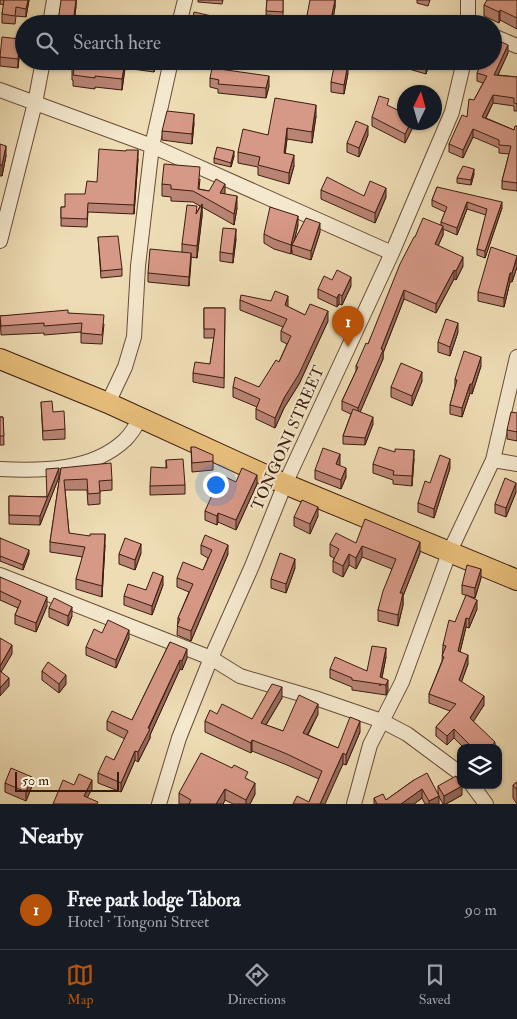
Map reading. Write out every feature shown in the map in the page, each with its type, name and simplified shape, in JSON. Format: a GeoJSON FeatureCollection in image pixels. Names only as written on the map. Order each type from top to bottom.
{"type":"FeatureCollection","features":[{"type":"Feature","properties":{"kind":"highway"},"geometry":{"type":"LineString","coordinates":[[0,359],[108,403],[285,484],[517,580]]}},
{"type":"Feature","properties":{"kind":"street"},"geometry":{"type":"LineString","coordinates":[[52,15],[54,0]]}},
{"type":"Feature","properties":{"kind":"street"},"geometry":{"type":"LineString","coordinates":[[181,15],[185,0]]}},
{"type":"Feature","properties":{"kind":"street"},"geometry":{"type":"LineString","coordinates":[[468,0],[468,15]]}},
{"type":"Feature","properties":{"kind":"street"},"geometry":{"type":"LineString","coordinates":[[502,40],[517,46]]}},
{"type":"Feature","properties":{"kind":"street"},"geometry":{"type":"LineString","coordinates":[[0,241],[35,103],[41,70]]}},
{"type":"Feature","properties":{"kind":"street"},"geometry":{"type":"LineString","coordinates":[[108,403],[125,367],[134,337],[138,266],[152,146],[169,70]]}},
{"type":"Feature","properties":{"kind":"street","name":"TONGONI STREET"},"geometry":{"type":"LineString","coordinates":[[159,804],[180,738],[211,658],[252,566],[285,484],[392,253],[452,112],[462,70]]}},
{"type":"Feature","properties":{"kind":"street"},"geometry":{"type":"LineString","coordinates":[[0,90],[152,146],[392,253]]}},
{"type":"Feature","properties":{"kind":"street"},"geometry":{"type":"LineString","coordinates":[[354,804],[370,745],[402,682],[449,553],[493,460],[517,356]]}},
{"type":"Feature","properties":{"kind":"street"},"geometry":{"type":"LineString","coordinates":[[0,469],[23,470],[81,464],[111,452],[126,439],[140,418]]}},
{"type":"Feature","properties":{"kind":"street"},"geometry":{"type":"LineString","coordinates":[[493,460],[517,464]]}},
{"type":"Feature","properties":{"kind":"street"},"geometry":{"type":"LineString","coordinates":[[0,574],[211,658],[240,676],[318,699],[382,721],[407,734],[457,771]]}},
{"type":"Feature","properties":{"kind":"street"},"geometry":{"type":"LineString","coordinates":[[475,789],[486,804]]}},
{"type":"Feature","properties":{"kind":"building"},"geometry":{"type":"Polygon","coordinates":[[[4,0],[28,0],[26,9],[16,7],[15,16],[2,14],[4,0]]]}},
{"type":"Feature","properties":{"kind":"building"},"geometry":{"type":"Polygon","coordinates":[[[61,0],[76,0],[74,15],[59,15],[61,0]]]}},
{"type":"Feature","properties":{"kind":"building"},"geometry":{"type":"Polygon","coordinates":[[[267,0],[283,0],[283,12],[266,11],[267,0]]]}},
{"type":"Feature","properties":{"kind":"building"},"geometry":{"type":"Polygon","coordinates":[[[310,0],[335,0],[332,15],[307,15],[310,0]]]}},
{"type":"Feature","properties":{"kind":"building"},"geometry":{"type":"Polygon","coordinates":[[[487,0],[517,0],[517,18],[484,5],[487,0]]]}},
{"type":"Feature","properties":{"kind":"building"},"geometry":{"type":"Polygon","coordinates":[[[194,12],[207,15],[194,15],[194,12]]]}},
{"type":"Feature","properties":{"kind":"building"},"geometry":{"type":"Polygon","coordinates":[[[2,37],[15,38],[15,59],[0,57],[2,37]]]}},
{"type":"Feature","properties":{"kind":"building"},"geometry":{"type":"Polygon","coordinates":[[[502,42],[508,45],[502,58],[502,42]]]}},
{"type":"Feature","properties":{"kind":"building"},"geometry":{"type":"Polygon","coordinates":[[[74,70],[124,70],[122,79],[73,75],[74,70]]]}},
{"type":"Feature","properties":{"kind":"building"},"geometry":{"type":"Polygon","coordinates":[[[212,70],[226,70],[269,76],[266,88],[218,84],[219,80],[210,78],[212,70]]]}},
{"type":"Feature","properties":{"kind":"building"},"geometry":{"type":"Polygon","coordinates":[[[333,70],[347,70],[344,85],[331,82],[333,70]]]}},
{"type":"Feature","properties":{"kind":"building"},"geometry":{"type":"Polygon","coordinates":[[[478,70],[496,70],[494,75],[517,77],[517,104],[514,103],[514,98],[493,95],[482,117],[514,130],[515,126],[517,126],[517,183],[502,181],[511,146],[499,145],[499,140],[473,129],[463,150],[449,144],[462,115],[467,117],[469,99],[474,100],[487,76],[477,73],[478,70]]]}},
{"type":"Feature","properties":{"kind":"building"},"geometry":{"type":"Polygon","coordinates":[[[379,96],[389,99],[387,105],[397,110],[397,130],[372,117],[379,96]]]}},
{"type":"Feature","properties":{"kind":"building"},"geometry":{"type":"Polygon","coordinates":[[[275,98],[316,105],[312,132],[287,128],[284,153],[294,155],[289,173],[258,165],[260,157],[238,152],[243,129],[268,135],[275,98]]]}},
{"type":"Feature","properties":{"kind":"building"},"geometry":{"type":"Polygon","coordinates":[[[167,111],[194,114],[192,134],[162,131],[167,111]]]}},
{"type":"Feature","properties":{"kind":"building"},"geometry":{"type":"Polygon","coordinates":[[[356,121],[368,126],[359,148],[347,143],[356,121]]]}},
{"type":"Feature","properties":{"kind":"building"},"geometry":{"type":"Polygon","coordinates":[[[397,130],[407,130],[405,134],[397,130]]]}},
{"type":"Feature","properties":{"kind":"building"},"geometry":{"type":"Polygon","coordinates":[[[0,144],[6,146],[2,165],[0,165],[0,144]]]}},
{"type":"Feature","properties":{"kind":"building"},"geometry":{"type":"Polygon","coordinates":[[[217,147],[234,151],[231,163],[214,158],[217,147]]]}},
{"type":"Feature","properties":{"kind":"building"},"geometry":{"type":"Polygon","coordinates":[[[99,149],[138,150],[134,205],[88,203],[87,219],[61,218],[61,207],[65,207],[65,194],[85,194],[87,181],[97,182],[99,149]]]}},
{"type":"Feature","properties":{"kind":"building"},"geometry":{"type":"Polygon","coordinates":[[[164,164],[200,167],[198,189],[209,191],[216,179],[225,184],[220,193],[237,196],[234,214],[193,191],[171,189],[171,185],[162,184],[164,164]]]}},
{"type":"Feature","properties":{"kind":"building"},"geometry":{"type":"Polygon","coordinates":[[[463,166],[474,169],[471,180],[457,178],[463,166]]]}},
{"type":"Feature","properties":{"kind":"building"},"geometry":{"type":"Polygon","coordinates":[[[327,177],[364,196],[370,181],[386,188],[375,213],[321,190],[327,177]]]}},
{"type":"Feature","properties":{"kind":"building"},"geometry":{"type":"Polygon","coordinates":[[[437,187],[502,202],[485,251],[477,249],[487,209],[467,202],[457,228],[441,222],[447,207],[432,200],[437,187]]]}},
{"type":"Feature","properties":{"kind":"building"},"geometry":{"type":"Polygon","coordinates":[[[202,204],[197,246],[182,244],[187,205],[197,206],[196,214],[202,204]]]}},
{"type":"Feature","properties":{"kind":"building"},"geometry":{"type":"Polygon","coordinates":[[[270,207],[298,216],[291,245],[264,234],[270,207]]]}},
{"type":"Feature","properties":{"kind":"building"},"geometry":{"type":"Polygon","coordinates":[[[306,218],[320,223],[311,251],[292,245],[306,218]]]}},
{"type":"Feature","properties":{"kind":"building"},"geometry":{"type":"Polygon","coordinates":[[[423,218],[443,226],[435,244],[463,257],[436,304],[404,290],[381,349],[383,350],[358,408],[342,401],[358,367],[356,366],[366,343],[368,344],[400,264],[423,218]]]}},
{"type":"Feature","properties":{"kind":"building"},"geometry":{"type":"Polygon","coordinates":[[[223,228],[236,229],[233,254],[220,252],[223,228]]]}},
{"type":"Feature","properties":{"kind":"building"},"geometry":{"type":"Polygon","coordinates":[[[118,236],[122,269],[101,271],[98,237],[118,236]]]}},
{"type":"Feature","properties":{"kind":"building"},"geometry":{"type":"Polygon","coordinates":[[[491,247],[517,256],[512,273],[510,273],[504,298],[478,292],[491,247]]]}},
{"type":"Feature","properties":{"kind":"building"},"geometry":{"type":"Polygon","coordinates":[[[150,249],[191,253],[189,277],[148,273],[150,249]]]}},
{"type":"Feature","properties":{"kind":"building"},"geometry":{"type":"Polygon","coordinates":[[[337,270],[351,277],[342,296],[339,294],[337,298],[318,289],[324,276],[332,280],[337,270]]]}},
{"type":"Feature","properties":{"kind":"building"},"geometry":{"type":"Polygon","coordinates":[[[275,291],[288,296],[285,305],[305,315],[310,304],[328,311],[299,374],[284,398],[275,418],[256,409],[260,399],[233,387],[235,377],[259,387],[276,360],[279,362],[291,336],[281,331],[287,319],[240,300],[241,295],[271,301],[275,291]]]}},
{"type":"Feature","properties":{"kind":"building"},"geometry":{"type":"Polygon","coordinates":[[[204,308],[225,308],[224,378],[193,373],[195,362],[210,364],[215,329],[204,329],[204,308]]]}},
{"type":"Feature","properties":{"kind":"building"},"geometry":{"type":"Polygon","coordinates":[[[68,310],[68,313],[104,315],[102,335],[81,333],[82,323],[44,326],[44,323],[1,326],[0,316],[68,310]]]}},
{"type":"Feature","properties":{"kind":"building"},"geometry":{"type":"Polygon","coordinates":[[[446,319],[458,323],[450,347],[438,342],[446,319]]]}},
{"type":"Feature","properties":{"kind":"building"},"geometry":{"type":"Polygon","coordinates":[[[464,351],[481,357],[462,408],[450,405],[457,380],[455,379],[464,351]]]}},
{"type":"Feature","properties":{"kind":"building"},"geometry":{"type":"Polygon","coordinates":[[[401,363],[422,372],[412,396],[391,387],[401,363]]]}},
{"type":"Feature","properties":{"kind":"building"},"geometry":{"type":"Polygon","coordinates":[[[52,401],[53,412],[64,411],[65,429],[43,431],[41,402],[52,401]]]}},
{"type":"Feature","properties":{"kind":"building"},"geometry":{"type":"Polygon","coordinates":[[[353,409],[373,417],[365,438],[343,436],[353,409]]]}},
{"type":"Feature","properties":{"kind":"building"},"geometry":{"type":"Polygon","coordinates":[[[511,412],[517,413],[517,432],[507,430],[511,412]]]}},
{"type":"Feature","properties":{"kind":"building"},"geometry":{"type":"Polygon","coordinates":[[[0,417],[3,417],[4,436],[0,436],[0,417]]]}},
{"type":"Feature","properties":{"kind":"building"},"geometry":{"type":"Polygon","coordinates":[[[191,447],[213,455],[213,461],[192,463],[191,447]]]}},
{"type":"Feature","properties":{"kind":"building"},"geometry":{"type":"Polygon","coordinates":[[[379,447],[395,452],[395,449],[414,450],[412,476],[393,475],[394,471],[373,464],[379,447]]]}},
{"type":"Feature","properties":{"kind":"building"},"geometry":{"type":"Polygon","coordinates":[[[323,448],[340,454],[336,464],[346,468],[341,480],[315,470],[323,448]]]}},
{"type":"Feature","properties":{"kind":"building"},"geometry":{"type":"Polygon","coordinates":[[[440,455],[450,459],[434,509],[418,503],[425,481],[430,483],[440,455]]]}},
{"type":"Feature","properties":{"kind":"building"},"geometry":{"type":"Polygon","coordinates":[[[183,459],[185,485],[150,486],[151,467],[167,468],[166,460],[183,459]]]}},
{"type":"Feature","properties":{"kind":"building"},"geometry":{"type":"Polygon","coordinates":[[[111,463],[112,480],[99,481],[100,493],[88,494],[87,479],[64,480],[69,533],[90,536],[90,534],[105,534],[102,586],[76,579],[85,547],[50,542],[61,468],[111,463]]]}},
{"type":"Feature","properties":{"kind":"building"},"geometry":{"type":"Polygon","coordinates":[[[59,468],[40,516],[9,515],[9,496],[47,497],[46,469],[59,468]]]}},
{"type":"Feature","properties":{"kind":"building"},"geometry":{"type":"Polygon","coordinates":[[[242,468],[257,475],[236,520],[218,513],[217,516],[205,511],[221,475],[236,482],[242,468]]]}},
{"type":"Feature","properties":{"kind":"building"},"geometry":{"type":"Polygon","coordinates":[[[505,478],[516,483],[506,508],[495,504],[505,478]]]}},
{"type":"Feature","properties":{"kind":"building"},"geometry":{"type":"Polygon","coordinates":[[[302,500],[318,507],[310,524],[294,517],[302,500]]]}},
{"type":"Feature","properties":{"kind":"building"},"geometry":{"type":"Polygon","coordinates":[[[365,519],[420,542],[400,593],[403,593],[398,615],[378,610],[383,591],[396,559],[362,546],[356,558],[349,554],[343,566],[333,561],[339,549],[330,544],[336,533],[356,543],[365,519]]]}},
{"type":"Feature","properties":{"kind":"building"},"geometry":{"type":"Polygon","coordinates":[[[205,535],[228,545],[191,631],[177,626],[180,619],[178,618],[193,584],[177,578],[183,562],[203,570],[212,550],[201,545],[205,535]]]}},
{"type":"Feature","properties":{"kind":"building"},"geometry":{"type":"Polygon","coordinates":[[[0,538],[29,550],[23,565],[0,556],[0,538]]]}},
{"type":"Feature","properties":{"kind":"building"},"geometry":{"type":"Polygon","coordinates":[[[125,538],[141,544],[135,560],[119,554],[125,538]]]}},
{"type":"Feature","properties":{"kind":"building"},"geometry":{"type":"Polygon","coordinates":[[[280,553],[295,559],[286,584],[271,579],[280,553]]]}},
{"type":"Feature","properties":{"kind":"building"},"geometry":{"type":"Polygon","coordinates":[[[467,565],[481,569],[475,588],[462,585],[467,565]]]}},
{"type":"Feature","properties":{"kind":"building"},"geometry":{"type":"Polygon","coordinates":[[[153,572],[163,576],[152,606],[124,596],[128,584],[146,590],[153,572]]]}},
{"type":"Feature","properties":{"kind":"building"},"geometry":{"type":"Polygon","coordinates":[[[0,577],[47,597],[36,623],[15,615],[21,601],[0,591],[0,577]]]}},
{"type":"Feature","properties":{"kind":"building"},"geometry":{"type":"Polygon","coordinates":[[[466,595],[477,600],[469,619],[466,618],[458,651],[468,655],[459,680],[484,696],[470,718],[495,742],[493,744],[469,744],[454,729],[447,736],[436,727],[456,704],[429,694],[444,657],[442,656],[446,646],[443,645],[449,620],[455,622],[466,595]]]}},
{"type":"Feature","properties":{"kind":"building"},"geometry":{"type":"Polygon","coordinates":[[[54,598],[72,607],[68,616],[49,608],[54,598]]]}},
{"type":"Feature","properties":{"kind":"building"},"geometry":{"type":"Polygon","coordinates":[[[108,620],[129,630],[116,660],[86,647],[94,629],[102,633],[108,620]]]}},
{"type":"Feature","properties":{"kind":"building"},"geometry":{"type":"Polygon","coordinates":[[[0,638],[12,645],[0,666],[0,638]]]}},
{"type":"Feature","properties":{"kind":"building"},"geometry":{"type":"Polygon","coordinates":[[[170,642],[187,649],[148,728],[150,729],[138,752],[135,751],[121,783],[98,773],[106,756],[114,760],[128,731],[107,721],[112,711],[132,720],[170,642]]]}},
{"type":"Feature","properties":{"kind":"building"},"geometry":{"type":"Polygon","coordinates":[[[372,646],[386,648],[380,677],[388,680],[386,685],[352,680],[352,678],[330,669],[335,657],[367,671],[372,646]]]}},
{"type":"Feature","properties":{"kind":"building"},"geometry":{"type":"Polygon","coordinates":[[[48,662],[66,675],[59,684],[42,671],[48,662]]]}},
{"type":"Feature","properties":{"kind":"building"},"geometry":{"type":"Polygon","coordinates":[[[0,671],[9,678],[0,688],[0,671]]]}},
{"type":"Feature","properties":{"kind":"building"},"geometry":{"type":"Polygon","coordinates":[[[272,684],[282,687],[261,723],[283,731],[299,695],[318,704],[303,733],[338,748],[350,717],[360,721],[346,755],[343,753],[320,804],[293,804],[297,796],[309,802],[322,771],[252,740],[251,743],[205,721],[210,710],[217,714],[222,704],[252,719],[272,684]]]}},
{"type":"Feature","properties":{"kind":"building"},"geometry":{"type":"Polygon","coordinates":[[[201,753],[232,768],[234,765],[248,772],[245,778],[255,783],[246,800],[225,789],[216,804],[189,804],[191,800],[179,793],[201,753]]]}},
{"type":"Feature","properties":{"kind":"building"},"geometry":{"type":"Polygon","coordinates":[[[11,768],[32,777],[26,792],[5,783],[11,768]]]}},
{"type":"Feature","properties":{"kind":"building"},"geometry":{"type":"Polygon","coordinates":[[[427,773],[439,796],[429,801],[422,789],[401,804],[377,804],[374,798],[383,794],[386,800],[427,773]]]}},
{"type":"Feature","properties":{"kind":"building"},"geometry":{"type":"Polygon","coordinates":[[[79,774],[92,780],[84,796],[98,802],[97,804],[53,804],[63,780],[74,785],[79,774]]]}},
{"type":"Feature","properties":{"kind":"building"},"geometry":{"type":"Polygon","coordinates":[[[456,776],[457,778],[457,789],[444,796],[438,786],[456,776]]]}},
{"type":"Feature","properties":{"kind":"building"},"geometry":{"type":"Polygon","coordinates":[[[517,782],[517,790],[513,785],[517,782]]]}},
{"type":"Feature","properties":{"kind":"place","name":"Free park lodge Tabora"},"geometry":{"type":"Point","coordinates":[348,347]}}]}
